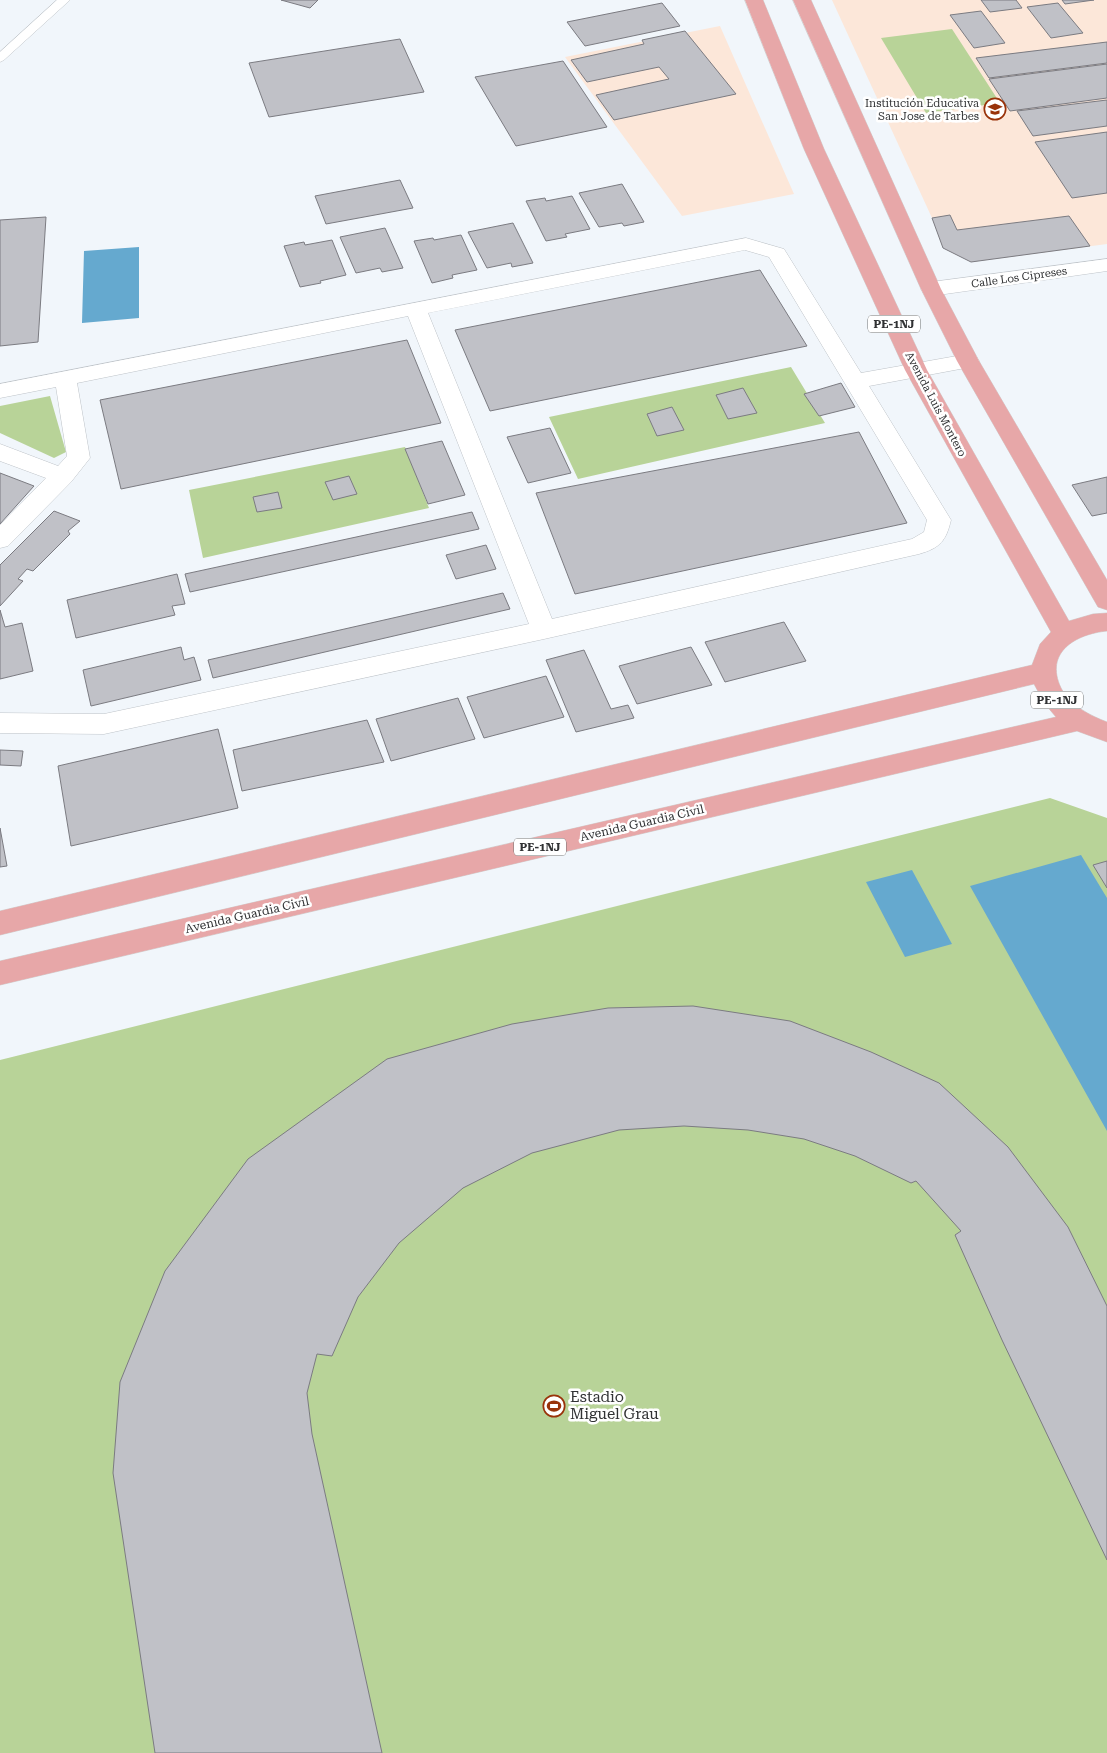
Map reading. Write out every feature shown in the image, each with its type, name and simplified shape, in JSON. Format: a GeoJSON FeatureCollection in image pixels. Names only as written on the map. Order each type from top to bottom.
{"type":"FeatureCollection","features":[{"type":"Feature","properties":{"kind":"main road","name":"Avenida Luis Montero"},"geometry":{"type":"LineString","coordinates":[[754,0],[814,148],[916,370],[1064,634]]}},
{"type":"Feature","properties":{"kind":"main road"},"geometry":{"type":"LineString","coordinates":[[802,0],[932,289],[968,361],[1107,601]]}},
{"type":"Feature","properties":{"kind":"main road"},"geometry":{"type":"LineString","coordinates":[[1044,672],[1046,657],[1049,651],[1053,644],[1064,634],[1080,626],[1107,622]]}},
{"type":"Feature","properties":{"kind":"main road","name":"PE-1NJ"},"geometry":{"type":"LineString","coordinates":[[0,923],[1044,672],[1049,689],[1061,706],[1079,721],[1107,732]]}},
{"type":"Feature","properties":{"kind":"main road","name":"Avenida Guardia Civil"},"geometry":{"type":"LineString","coordinates":[[0,973],[1079,721]]}},
{"type":"Feature","properties":{"kind":"street"},"geometry":{"type":"LineString","coordinates":[[0,391],[746,244],[777,253],[939,520],[935,536],[919,546],[544,630],[104,724],[0,723]]}},
{"type":"Feature","properties":{"kind":"street","name":"Calle Los Cipreses"},"geometry":{"type":"LineString","coordinates":[[932,289],[1107,265]]}},
{"type":"Feature","properties":{"kind":"street"},"geometry":{"type":"LineString","coordinates":[[416,309],[544,630]]}},
{"type":"Feature","properties":{"kind":"street"},"geometry":{"type":"LineString","coordinates":[[855,381],[968,361]]}},
{"type":"Feature","properties":{"kind":"street"},"geometry":{"type":"LineString","coordinates":[[0,540],[79,458],[65,377]]}},
{"type":"Feature","properties":{"kind":"street"},"geometry":{"type":"LineString","coordinates":[[0,452],[63,476]]}},
{"type":"Feature","properties":{"kind":"lane"},"geometry":{"type":"LineString","coordinates":[[0,58],[64,0]]}},
{"type":"Feature","properties":{"kind":"shaded area","name":"Institución Educativa San Jose de Tarbes"},"geometry":{"type":"Polygon","coordinates":[[[832,0],[1107,0],[1107,244],[971,262],[943,248],[932,218],[832,0]]]}},
{"type":"Feature","properties":{"kind":"shaded area"},"geometry":{"type":"Polygon","coordinates":[[[720,26],[794,194],[682,216],[565,57],[720,26]]]}},
{"type":"Feature","properties":{"kind":"green space"},"geometry":{"type":"Polygon","coordinates":[[[952,29],[1000,103],[926,113],[881,38],[952,29]]]}},
{"type":"Feature","properties":{"kind":"green space"},"geometry":{"type":"Polygon","coordinates":[[[791,367],[825,423],[578,479],[549,417],[791,367]]]}},
{"type":"Feature","properties":{"kind":"green space"},"geometry":{"type":"Polygon","coordinates":[[[50,396],[66,452],[54,458],[0,433],[0,406],[50,396]]]}},
{"type":"Feature","properties":{"kind":"green space"},"geometry":{"type":"Polygon","coordinates":[[[405,447],[429,508],[203,558],[189,490],[405,447]]]}},
{"type":"Feature","properties":{"kind":"green space","name":"Estadio Miguel Grau"},"geometry":{"type":"Polygon","coordinates":[[[1050,798],[1107,818],[1107,1753],[0,1753],[0,1060],[1050,798]]]}},
{"type":"Feature","properties":{"kind":"water"},"geometry":{"type":"Polygon","coordinates":[[[139,247],[139,318],[82,323],[84,251],[139,247]]]}},
{"type":"Feature","properties":{"kind":"water"},"geometry":{"type":"Polygon","coordinates":[[[1081,855],[1107,898],[1107,1131],[970,886],[1081,855]]]}},
{"type":"Feature","properties":{"kind":"water"},"geometry":{"type":"Polygon","coordinates":[[[912,870],[952,944],[905,957],[866,882],[912,870]]]}},
{"type":"Feature","properties":{"kind":"building"},"geometry":{"type":"Polygon","coordinates":[[[281,0],[318,0],[310,8],[281,0]]]}},
{"type":"Feature","properties":{"kind":"building"},"geometry":{"type":"Polygon","coordinates":[[[981,0],[1016,0],[1022,8],[990,12],[981,0]]]}},
{"type":"Feature","properties":{"kind":"building"},"geometry":{"type":"Polygon","coordinates":[[[1062,0],[1094,0],[1065,4],[1062,0]]]}},
{"type":"Feature","properties":{"kind":"building"},"geometry":{"type":"Polygon","coordinates":[[[662,3],[680,26],[585,46],[567,22],[662,3]]]}},
{"type":"Feature","properties":{"kind":"building"},"geometry":{"type":"Polygon","coordinates":[[[1058,3],[1083,33],[1051,38],[1027,7],[1058,3]]]}},
{"type":"Feature","properties":{"kind":"building"},"geometry":{"type":"Polygon","coordinates":[[[981,11],[1005,43],[974,48],[950,15],[981,11]]]}},
{"type":"Feature","properties":{"kind":"building"},"geometry":{"type":"Polygon","coordinates":[[[685,31],[736,94],[614,120],[596,95],[669,79],[659,67],[587,82],[571,60],[644,44],[642,40],[685,31]]]}},
{"type":"Feature","properties":{"kind":"building"},"geometry":{"type":"Polygon","coordinates":[[[400,39],[424,92],[269,117],[249,63],[400,39]]]}},
{"type":"Feature","properties":{"kind":"building"},"geometry":{"type":"Polygon","coordinates":[[[1107,42],[1107,63],[989,78],[976,58],[1107,42]]]}},
{"type":"Feature","properties":{"kind":"building"},"geometry":{"type":"Polygon","coordinates":[[[563,61],[607,127],[516,146],[475,77],[563,61]]]}},
{"type":"Feature","properties":{"kind":"building"},"geometry":{"type":"Polygon","coordinates":[[[1107,64],[1107,98],[1010,111],[989,79],[1107,64]]]}},
{"type":"Feature","properties":{"kind":"building"},"geometry":{"type":"Polygon","coordinates":[[[1107,100],[1107,126],[1033,136],[1017,111],[1107,100]]]}},
{"type":"Feature","properties":{"kind":"building"},"geometry":{"type":"Polygon","coordinates":[[[1107,132],[1107,193],[1072,198],[1035,142],[1107,132]]]}},
{"type":"Feature","properties":{"kind":"building"},"geometry":{"type":"Polygon","coordinates":[[[400,180],[413,208],[326,224],[315,196],[400,180]]]}},
{"type":"Feature","properties":{"kind":"building"},"geometry":{"type":"Polygon","coordinates":[[[622,184],[644,222],[624,226],[622,223],[599,227],[579,193],[622,184]]]}},
{"type":"Feature","properties":{"kind":"building"},"geometry":{"type":"Polygon","coordinates":[[[572,196],[590,229],[565,234],[567,237],[546,241],[526,201],[545,198],[546,201],[572,196]]]}},
{"type":"Feature","properties":{"kind":"building"},"geometry":{"type":"Polygon","coordinates":[[[950,215],[957,230],[1069,216],[1090,246],[971,262],[943,248],[932,218],[950,215]]]}},
{"type":"Feature","properties":{"kind":"building"},"geometry":{"type":"Polygon","coordinates":[[[46,217],[38,342],[0,346],[0,220],[46,217]]]}},
{"type":"Feature","properties":{"kind":"building"},"geometry":{"type":"Polygon","coordinates":[[[513,223],[533,263],[512,267],[511,263],[487,268],[468,232],[513,223]]]}},
{"type":"Feature","properties":{"kind":"building"},"geometry":{"type":"Polygon","coordinates":[[[385,228],[403,268],[382,272],[380,268],[356,273],[340,237],[385,228]]]}},
{"type":"Feature","properties":{"kind":"building"},"geometry":{"type":"Polygon","coordinates":[[[461,235],[477,270],[452,275],[453,278],[432,283],[414,241],[433,238],[434,240],[461,235]]]}},
{"type":"Feature","properties":{"kind":"building"},"geometry":{"type":"Polygon","coordinates":[[[332,240],[346,275],[300,287],[284,246],[304,242],[305,245],[332,240]]]}},
{"type":"Feature","properties":{"kind":"building"},"geometry":{"type":"Polygon","coordinates":[[[760,270],[807,346],[490,411],[455,330],[760,270]]]}},
{"type":"Feature","properties":{"kind":"building"},"geometry":{"type":"Polygon","coordinates":[[[407,340],[441,423],[121,489],[100,400],[407,340]]]}},
{"type":"Feature","properties":{"kind":"building"},"geometry":{"type":"Polygon","coordinates":[[[841,383],[855,407],[819,416],[804,394],[841,383]]]}},
{"type":"Feature","properties":{"kind":"building"},"geometry":{"type":"Polygon","coordinates":[[[743,388],[757,413],[728,419],[716,395],[743,388]]]}},
{"type":"Feature","properties":{"kind":"building"},"geometry":{"type":"Polygon","coordinates":[[[672,407],[684,430],[657,436],[647,414],[672,407]]]}},
{"type":"Feature","properties":{"kind":"building"},"geometry":{"type":"Polygon","coordinates":[[[550,428],[571,473],[528,483],[507,437],[550,428]]]}},
{"type":"Feature","properties":{"kind":"building"},"geometry":{"type":"Polygon","coordinates":[[[859,432],[907,523],[575,594],[536,493],[859,432]]]}},
{"type":"Feature","properties":{"kind":"building"},"geometry":{"type":"Polygon","coordinates":[[[442,441],[465,495],[428,504],[405,449],[442,441]]]}},
{"type":"Feature","properties":{"kind":"building"},"geometry":{"type":"Polygon","coordinates":[[[0,473],[34,486],[0,524],[0,473]]]}},
{"type":"Feature","properties":{"kind":"building"},"geometry":{"type":"Polygon","coordinates":[[[349,476],[357,494],[333,500],[325,482],[349,476]]]}},
{"type":"Feature","properties":{"kind":"building"},"geometry":{"type":"Polygon","coordinates":[[[1107,477],[1107,513],[1092,516],[1072,485],[1107,477]]]}},
{"type":"Feature","properties":{"kind":"building"},"geometry":{"type":"Polygon","coordinates":[[[278,492],[282,508],[257,512],[253,497],[278,492]]]}},
{"type":"Feature","properties":{"kind":"building"},"geometry":{"type":"Polygon","coordinates":[[[54,511],[80,521],[68,531],[70,534],[33,571],[27,569],[18,579],[23,581],[0,606],[0,565],[54,511]]]}},
{"type":"Feature","properties":{"kind":"building"},"geometry":{"type":"Polygon","coordinates":[[[472,512],[479,529],[190,592],[185,574],[472,512]]]}},
{"type":"Feature","properties":{"kind":"building"},"geometry":{"type":"Polygon","coordinates":[[[486,545],[496,569],[456,579],[446,555],[486,545]]]}},
{"type":"Feature","properties":{"kind":"building"},"geometry":{"type":"Polygon","coordinates":[[[177,574],[185,604],[172,606],[175,615],[76,638],[67,600],[177,574]]]}},
{"type":"Feature","properties":{"kind":"building"},"geometry":{"type":"Polygon","coordinates":[[[503,593],[510,609],[213,678],[208,660],[503,593]]]}},
{"type":"Feature","properties":{"kind":"building"},"geometry":{"type":"Polygon","coordinates":[[[0,610],[5,627],[22,623],[33,671],[0,679],[0,610]]]}},
{"type":"Feature","properties":{"kind":"building"},"geometry":{"type":"Polygon","coordinates":[[[784,622],[806,661],[725,682],[705,642],[784,622]]]}},
{"type":"Feature","properties":{"kind":"building"},"geometry":{"type":"Polygon","coordinates":[[[181,647],[184,660],[194,657],[201,680],[91,706],[83,670],[181,647]]]}},
{"type":"Feature","properties":{"kind":"building"},"geometry":{"type":"Polygon","coordinates":[[[691,647],[712,685],[637,704],[619,666],[691,647]]]}},
{"type":"Feature","properties":{"kind":"building"},"geometry":{"type":"Polygon","coordinates":[[[584,650],[611,709],[628,705],[634,718],[576,732],[546,660],[584,650]]]}},
{"type":"Feature","properties":{"kind":"building"},"geometry":{"type":"Polygon","coordinates":[[[546,676],[564,717],[484,738],[467,697],[546,676]]]}},
{"type":"Feature","properties":{"kind":"building"},"geometry":{"type":"Polygon","coordinates":[[[458,698],[475,739],[391,761],[376,719],[458,698]]]}},
{"type":"Feature","properties":{"kind":"building"},"geometry":{"type":"Polygon","coordinates":[[[367,720],[384,762],[242,791],[233,750],[367,720]]]}},
{"type":"Feature","properties":{"kind":"building"},"geometry":{"type":"Polygon","coordinates":[[[218,729],[238,808],[71,846],[58,766],[218,729]]]}},
{"type":"Feature","properties":{"kind":"building"},"geometry":{"type":"Polygon","coordinates":[[[0,750],[23,751],[21,766],[0,765],[0,750]]]}},
{"type":"Feature","properties":{"kind":"building"},"geometry":{"type":"Polygon","coordinates":[[[0,828],[7,866],[0,867],[0,828]]]}},
{"type":"Feature","properties":{"kind":"building"},"geometry":{"type":"Polygon","coordinates":[[[1107,861],[1107,888],[1093,865],[1107,861]]]}},
{"type":"Feature","properties":{"kind":"building"},"geometry":{"type":"Polygon","coordinates":[[[693,1006],[790,1021],[871,1052],[939,1083],[1008,1147],[1068,1227],[1107,1306],[1107,1560],[1002,1340],[955,1235],[961,1231],[916,1181],[911,1183],[855,1156],[804,1139],[748,1130],[684,1126],[619,1130],[532,1153],[463,1188],[399,1243],[358,1297],[332,1356],[317,1354],[307,1393],[312,1434],[382,1753],[155,1753],[113,1473],[120,1382],[165,1271],[248,1159],[387,1059],[512,1024],[608,1008],[693,1006]]]}},
{"type":"Feature","properties":{"kind":"place","name":"Institución Educativa San Jose de Tarbes"},"geometry":{"type":"Point","coordinates":[995,109]}},
{"type":"Feature","properties":{"kind":"place","name":"Estadio Miguel Grau"},"geometry":{"type":"Point","coordinates":[554,1406]}}]}
